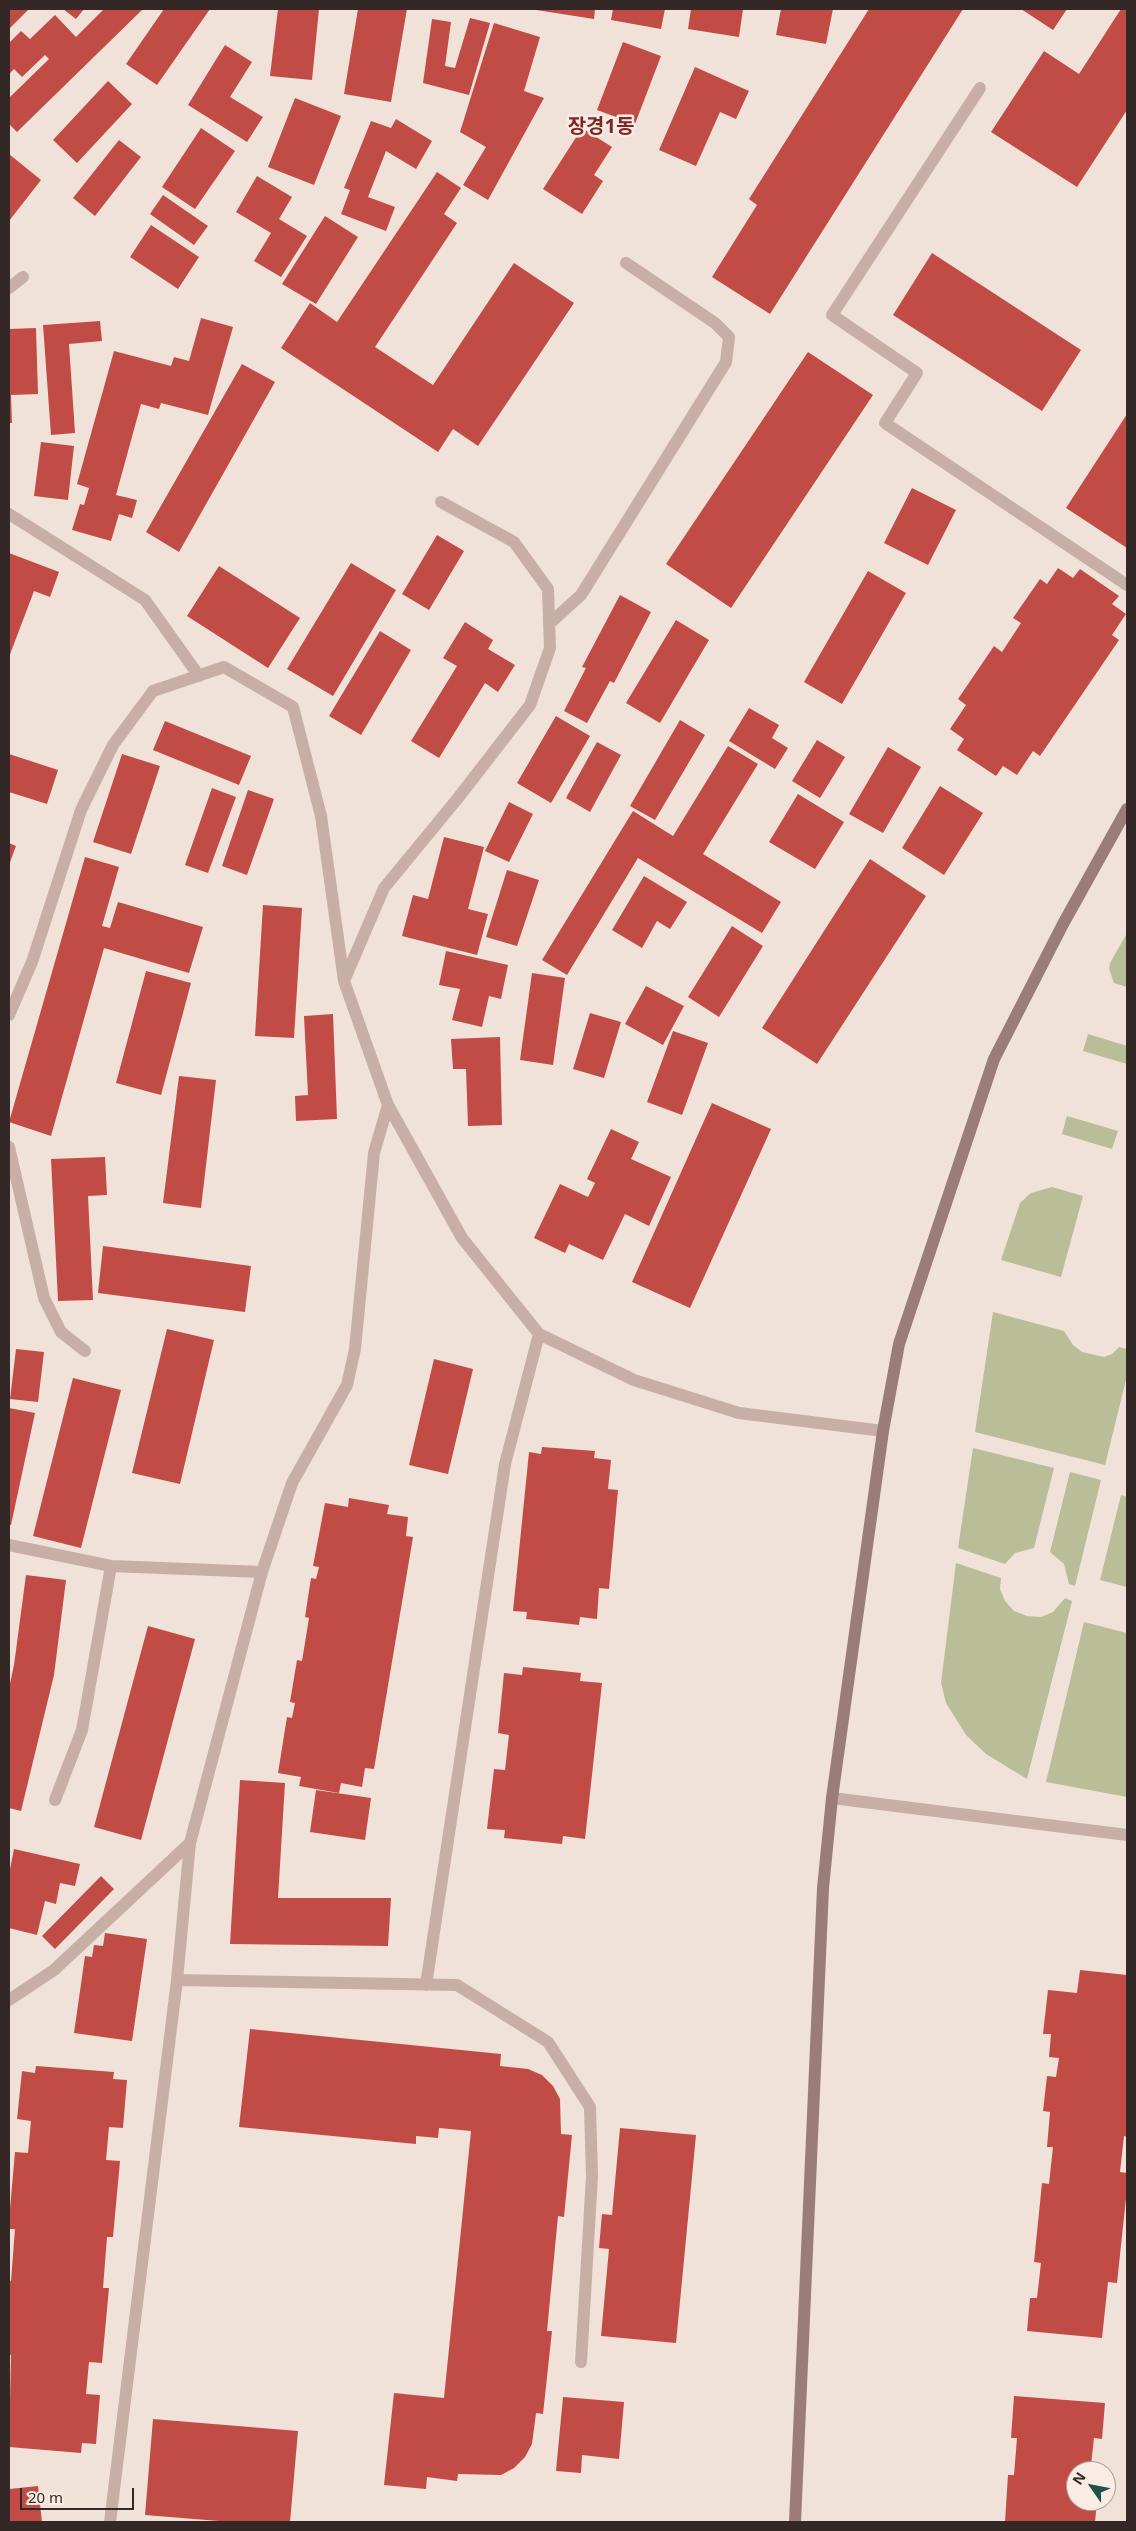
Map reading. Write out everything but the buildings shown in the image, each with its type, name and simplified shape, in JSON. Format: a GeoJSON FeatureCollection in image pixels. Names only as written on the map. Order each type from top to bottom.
{"type":"FeatureCollection","features":[{"type":"Feature","properties":{"kind":"main road"},"geometry":{"type":"LineString","coordinates":[[795,2522],[823,1888],[832,1798],[883,1431],[899,1344],[994,1059],[1063,924],[1127,809]]}},
{"type":"Feature","properties":{"kind":"street"},"geometry":{"type":"LineString","coordinates":[[980,88],[832,315],[917,373],[885,423],[1127,585]]}},
{"type":"Feature","properties":{"kind":"street"},"geometry":{"type":"LineString","coordinates":[[549,624],[581,595],[726,362],[729,337],[715,323],[626,263]]}},
{"type":"Feature","properties":{"kind":"street"},"geometry":{"type":"LineString","coordinates":[[9,288],[23,277]]}},
{"type":"Feature","properties":{"kind":"street"},"geometry":{"type":"LineString","coordinates":[[344,981],[384,888],[458,798],[530,705],[550,648],[548,589],[514,542],[441,502]]}},
{"type":"Feature","properties":{"kind":"street"},"geometry":{"type":"LineString","coordinates":[[9,514],[145,600],[199,676]]}},
{"type":"Feature","properties":{"kind":"street"},"geometry":{"type":"LineString","coordinates":[[9,1015],[32,962],[81,810],[113,746],[153,691],[224,667],[292,707],[321,816],[344,981],[388,1105],[462,1238],[540,1334],[634,1380],[738,1413],[883,1431]]}},
{"type":"Feature","properties":{"kind":"street"},"geometry":{"type":"LineString","coordinates":[[110,2522],[177,1980],[190,1843],[262,1572],[292,1483],[347,1385],[355,1350],[374,1153],[388,1105]]}},
{"type":"Feature","properties":{"kind":"street"},"geometry":{"type":"LineString","coordinates":[[9,1147],[44,1298],[61,1332],[86,1351]]}},
{"type":"Feature","properties":{"kind":"street"},"geometry":{"type":"LineString","coordinates":[[426,1984],[505,1464],[540,1334]]}},
{"type":"Feature","properties":{"kind":"street"},"geometry":{"type":"LineString","coordinates":[[9,1545],[111,1566],[262,1572]]}},
{"type":"Feature","properties":{"kind":"street"},"geometry":{"type":"LineString","coordinates":[[55,1800],[82,1730],[111,1566]]}},
{"type":"Feature","properties":{"kind":"street"},"geometry":{"type":"LineString","coordinates":[[832,1798],[1127,1835]]}},
{"type":"Feature","properties":{"kind":"street"},"geometry":{"type":"LineString","coordinates":[[9,2000],[54,1970],[190,1843]]}},
{"type":"Feature","properties":{"kind":"street"},"geometry":{"type":"LineString","coordinates":[[177,1980],[458,1985],[548,2042],[590,2107],[592,2176],[581,2362]]}},
{"type":"Feature","properties":{"kind":"green space"},"geometry":{"type":"Polygon","coordinates":[[[1127,933],[1127,987],[1114,983],[1109,969],[1110,963],[1127,933]]]}},
{"type":"Feature","properties":{"kind":"green space"},"geometry":{"type":"Polygon","coordinates":[[[1088,1034],[1127,1046],[1127,1064],[1083,1051],[1088,1034]]]}},
{"type":"Feature","properties":{"kind":"green space"},"geometry":{"type":"Polygon","coordinates":[[[1067,1116],[1118,1131],[1112,1149],[1062,1134],[1067,1116]]]}},
{"type":"Feature","properties":{"kind":"green space"},"geometry":{"type":"Polygon","coordinates":[[[1052,1187],[1083,1196],[1061,1277],[1001,1260],[1020,1203],[1031,1193],[1052,1187]]]}},
{"type":"Feature","properties":{"kind":"green space"},"geometry":{"type":"Polygon","coordinates":[[[993,1312],[1064,1331],[1073,1345],[1082,1352],[1104,1357],[1112,1354],[1119,1347],[1127,1349],[1127,1376],[1105,1465],[975,1432],[993,1312]]]}},
{"type":"Feature","properties":{"kind":"green space"},"geometry":{"type":"Polygon","coordinates":[[[973,1448],[1054,1468],[1034,1548],[1015,1553],[1005,1564],[958,1548],[973,1448]]]}},
{"type":"Feature","properties":{"kind":"green space"},"geometry":{"type":"Polygon","coordinates":[[[1070,1472],[1101,1480],[1075,1586],[1069,1584],[1064,1564],[1050,1552],[1070,1472]]]}},
{"type":"Feature","properties":{"kind":"green space"},"geometry":{"type":"Polygon","coordinates":[[[1121,1495],[1127,1497],[1127,1587],[1100,1580],[1121,1495]]]}},
{"type":"Feature","properties":{"kind":"green space"},"geometry":{"type":"Polygon","coordinates":[[[956,1563],[1001,1578],[1000,1589],[1005,1601],[1014,1611],[1027,1616],[1041,1617],[1053,1612],[1065,1598],[1072,1601],[1027,1779],[986,1754],[966,1735],[946,1703],[941,1683],[956,1563]]]}},
{"type":"Feature","properties":{"kind":"green space"},"geometry":{"type":"Polygon","coordinates":[[[1084,1622],[1127,1633],[1127,1797],[1046,1782],[1084,1622]]]}},
{"type":"Feature","properties":{"kind":"district","name":"장경1동"},"geometry":{"type":"Point","coordinates":[601,127]}}]}
